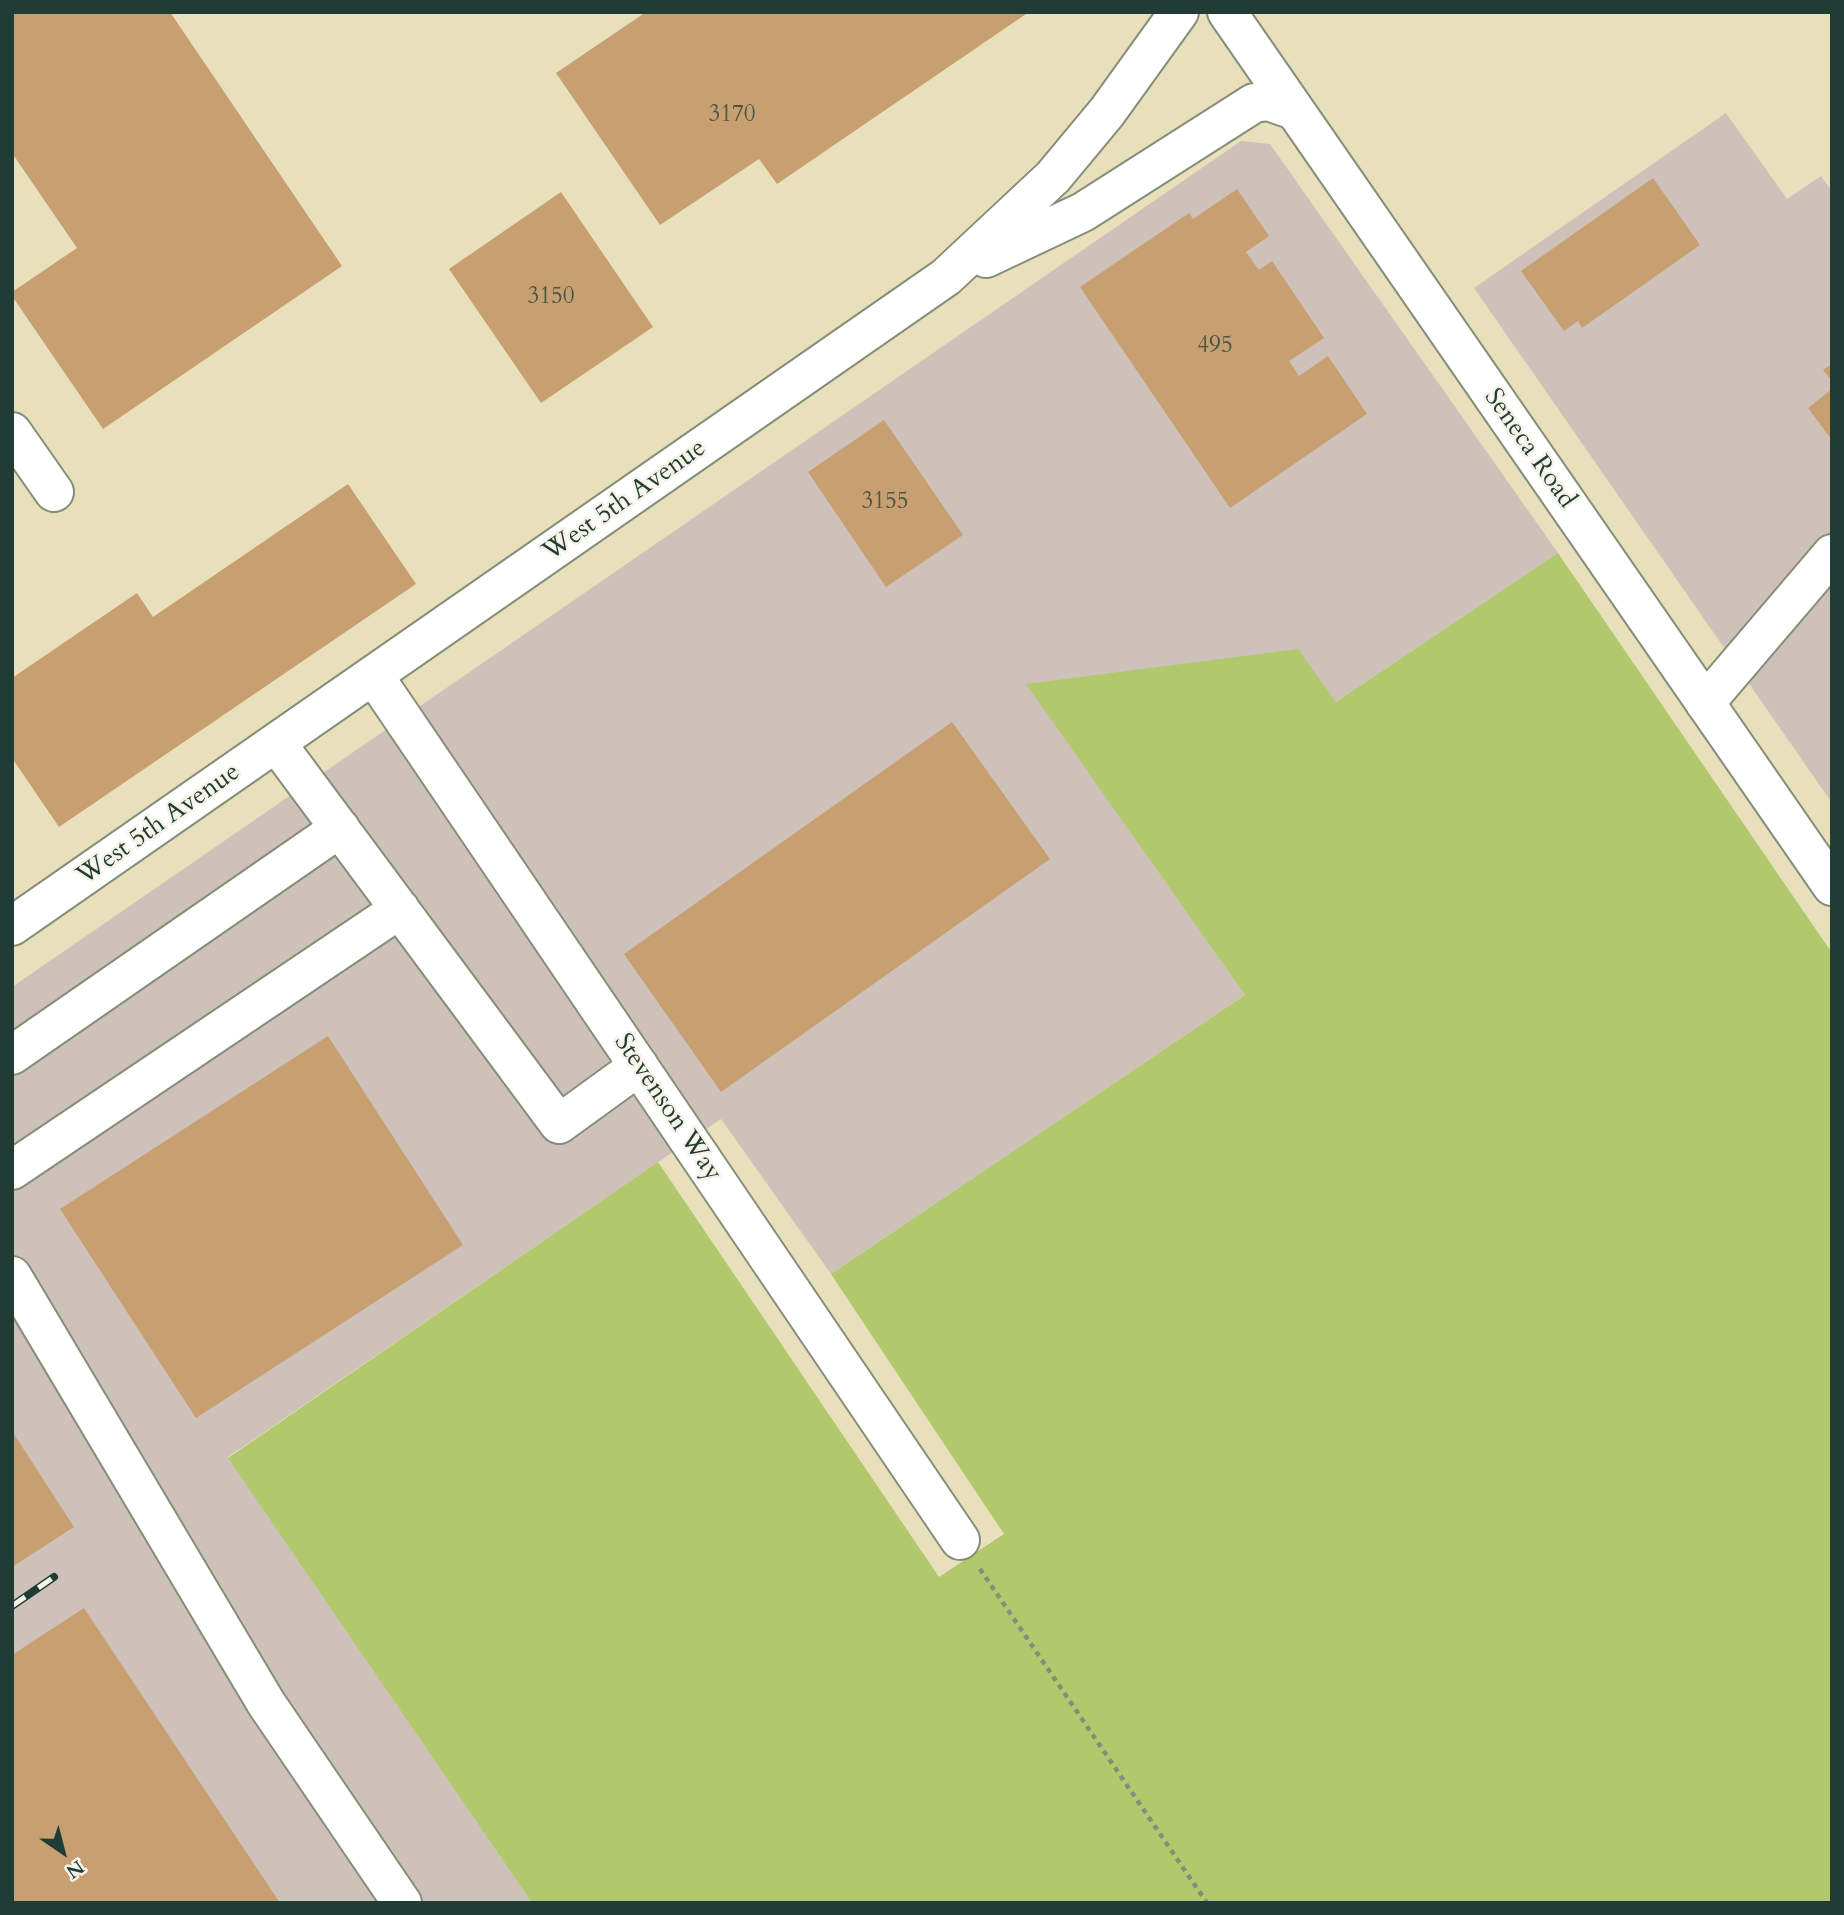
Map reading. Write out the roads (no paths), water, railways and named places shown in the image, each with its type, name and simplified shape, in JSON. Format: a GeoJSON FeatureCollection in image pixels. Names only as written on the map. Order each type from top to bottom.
{"type":"FeatureCollection","features":[{"type":"Feature","properties":{"kind":"street","name":"West 5th Avenue"},"geometry":{"type":"LineString","coordinates":[[12,926],[946,277],[1053,177],[1107,113],[1179,12]]}},
{"type":"Feature","properties":{"kind":"street","name":"Seneca Road"},"geometry":{"type":"LineString","coordinates":[[1227,12],[1832,886]]}},
{"type":"Feature","properties":{"kind":"street"},"geometry":{"type":"LineString","coordinates":[[946,277],[1083,212],[1254,103],[1268,101],[1294,110]]}},
{"type":"Feature","properties":{"kind":"street"},"geometry":{"type":"LineString","coordinates":[[12,432],[54,492]]}},
{"type":"Feature","properties":{"kind":"street"},"geometry":{"type":"LineString","coordinates":[[1705,703],[1832,554]]}},
{"type":"Feature","properties":{"kind":"street","name":"Stevenson Way"},"geometry":{"type":"LineString","coordinates":[[374,676],[960,1540]]}},
{"type":"Feature","properties":{"kind":"street"},"geometry":{"type":"LineString","coordinates":[[277,744],[559,1124],[639,1066]]}},
{"type":"Feature","properties":{"kind":"street"},"geometry":{"type":"LineString","coordinates":[[12,1055],[340,828]]}},
{"type":"Feature","properties":{"kind":"street"},"geometry":{"type":"LineString","coordinates":[[12,1170],[400,909]]}},
{"type":"Feature","properties":{"kind":"street"},"geometry":{"type":"LineString","coordinates":[[12,1276],[266,1703],[402,1903]]}},
{"type":"Feature","properties":{"kind":"railway"},"geometry":{"type":"LineString","coordinates":[[12,1606],[54,1577]]}}]}
